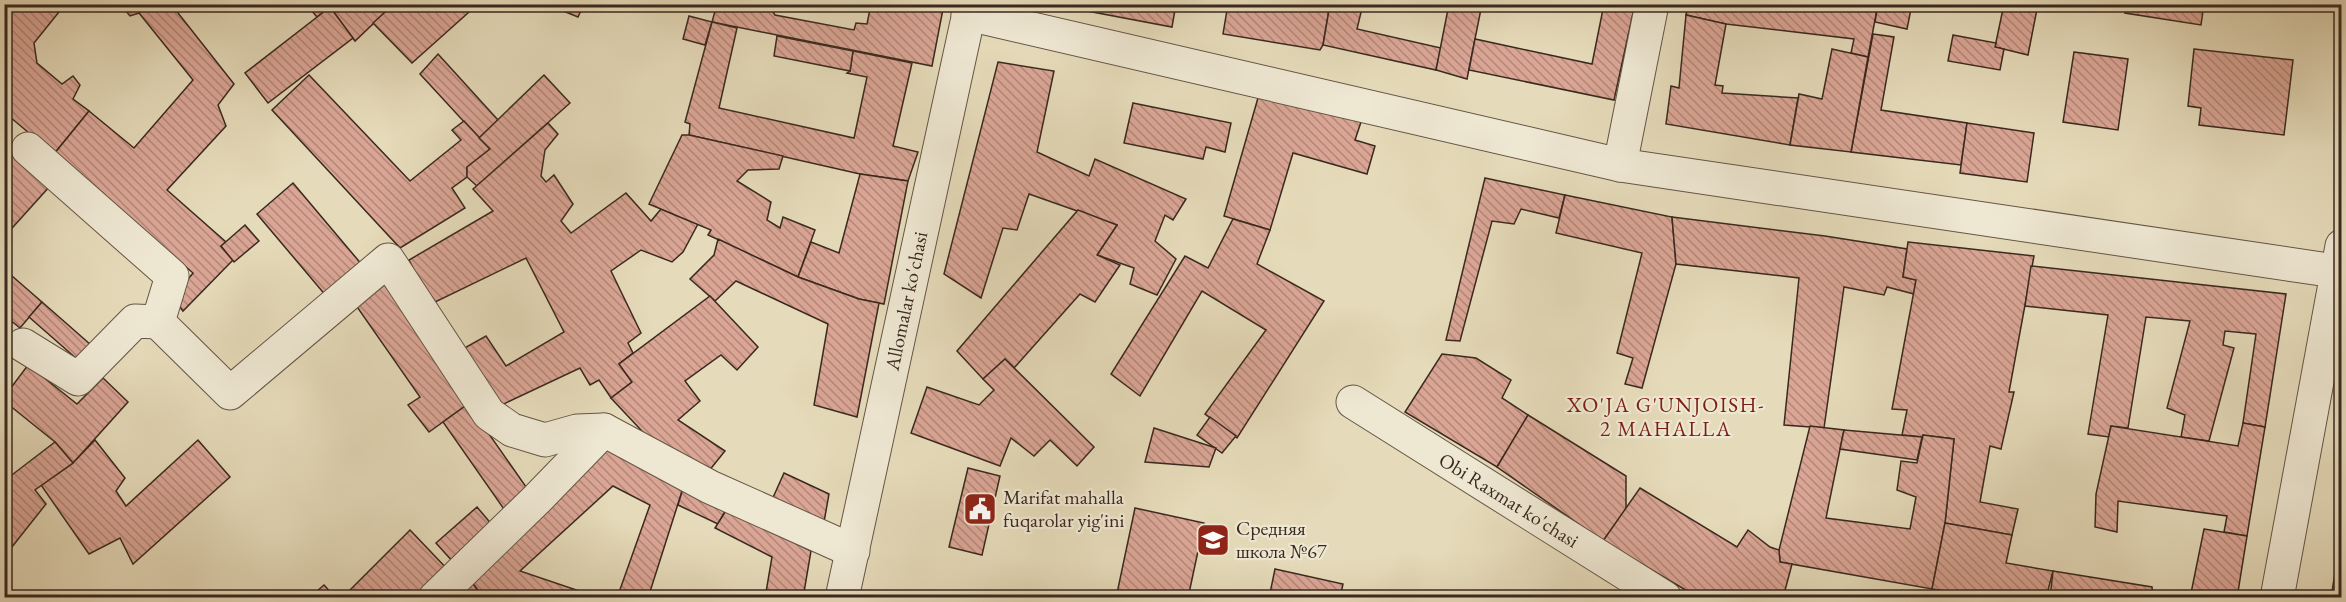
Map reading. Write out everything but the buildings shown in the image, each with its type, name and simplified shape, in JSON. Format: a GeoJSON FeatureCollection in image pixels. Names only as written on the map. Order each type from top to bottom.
{"type":"FeatureCollection","features":[{"type":"Feature","properties":{"kind":"street"},"geometry":{"type":"LineString","coordinates":[[1620,165],[1652,4]]}},
{"type":"Feature","properties":{"kind":"street"},"geometry":{"type":"LineString","coordinates":[[969,9],[1620,165],[2340,263],[2277,597]]}},
{"type":"Feature","properties":{"kind":"street","name":"Allomalar ko'chasi"},"geometry":{"type":"LineString","coordinates":[[842,597],[969,9]]}},
{"type":"Feature","properties":{"kind":"street"},"geometry":{"type":"LineString","coordinates":[[28,148],[172,276],[158,322]]}},
{"type":"Feature","properties":{"kind":"street"},"geometry":{"type":"LineString","coordinates":[[23,345],[78,379],[135,321],[158,322],[230,393],[388,260],[489,414],[512,430],[545,440],[578,431],[604,430],[710,487],[852,551]]}},
{"type":"Feature","properties":{"kind":"street","name":"Obi Raxmat ko'chasi"},"geometry":{"type":"LineString","coordinates":[[1353,402],[1665,597]]}},
{"type":"Feature","properties":{"kind":"street"},"geometry":{"type":"LineString","coordinates":[[435,597],[537,499],[604,430]]}},
{"type":"Feature","properties":{"kind":"place","name":"Marifat mahalla fuqarolar yig'ini"},"geometry":{"type":"Point","coordinates":[980,509]}},
{"type":"Feature","properties":{"kind":"place","name":"Средняя школа №67"},"geometry":{"type":"Point","coordinates":[1213,540]}},
{"type":"Feature","properties":{"kind":"district","name":"XO'JA G'UNJOISH- 2 MAHALLA"},"geometry":{"type":"Point","coordinates":[1666,417]}}]}
